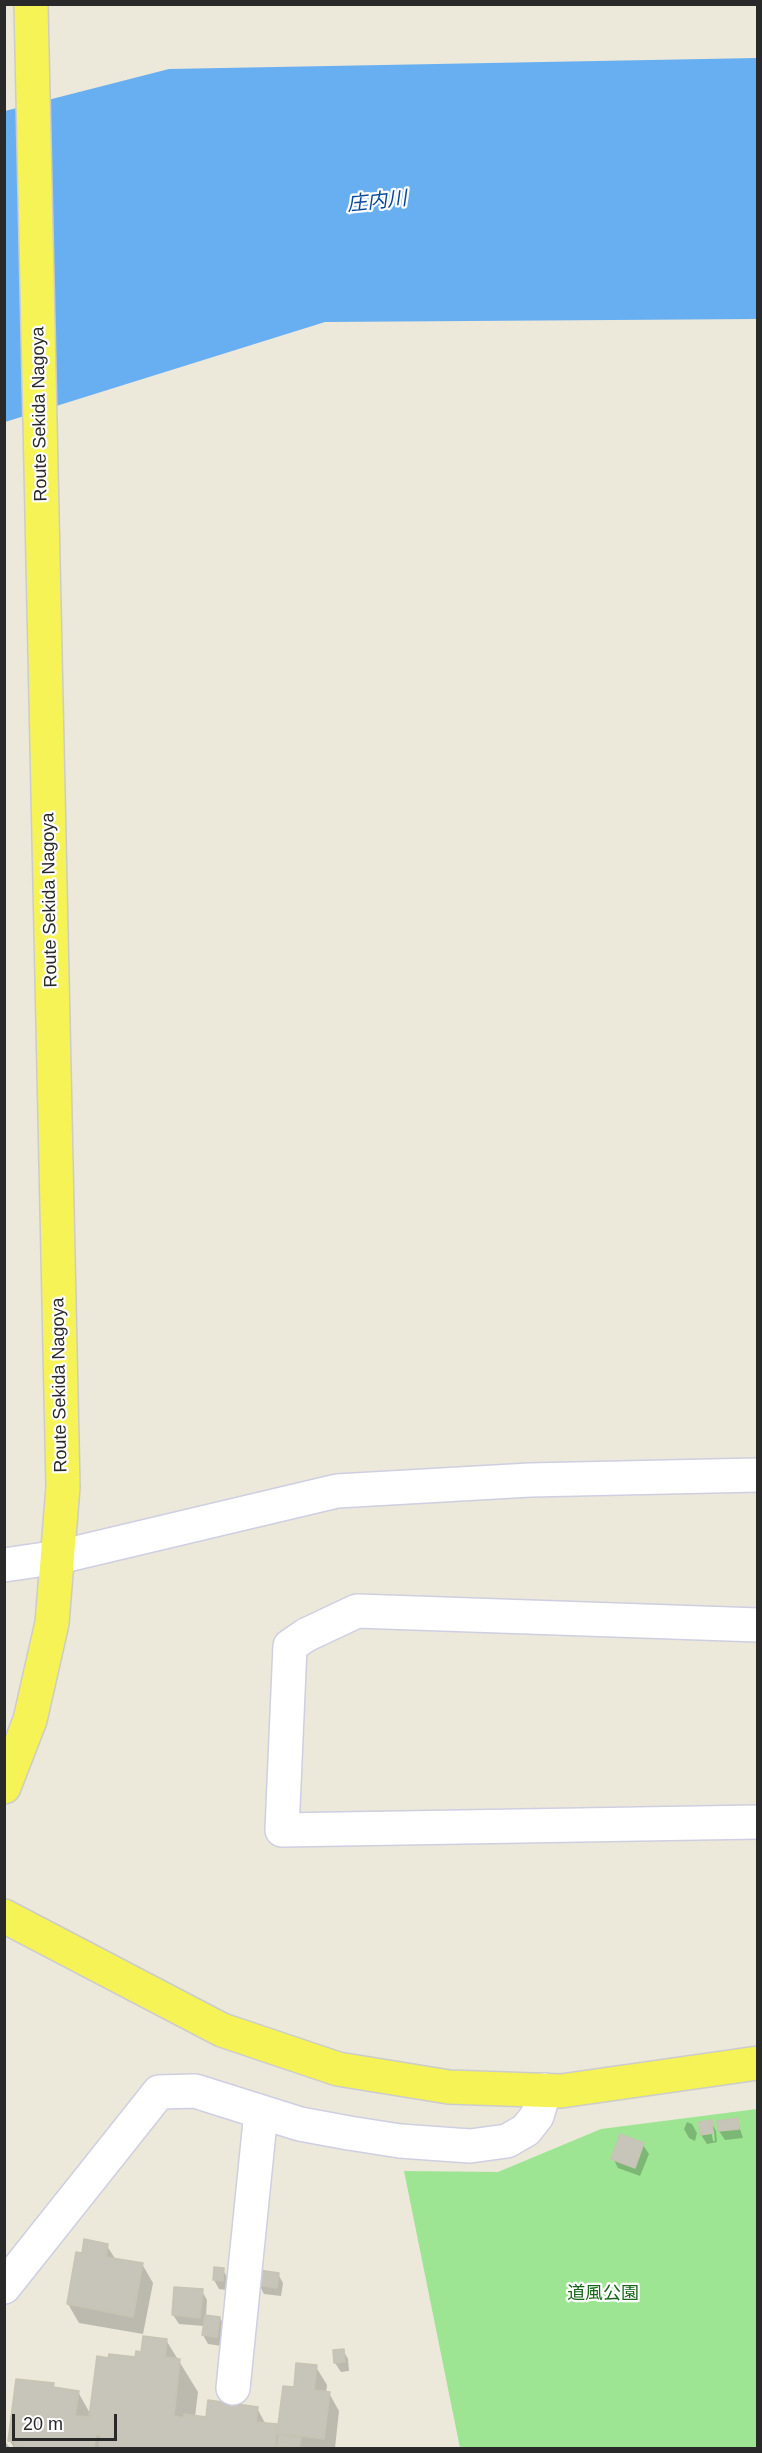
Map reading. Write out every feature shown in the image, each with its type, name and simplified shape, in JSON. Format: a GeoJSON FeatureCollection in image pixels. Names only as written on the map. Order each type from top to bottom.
{"type":"FeatureCollection","features":[{"type":"Feature","properties":{"kind":"main road","name":"Route Sekida Nagoya"},"geometry":{"type":"LineString","coordinates":[[4,1787],[30,1720],[52,1623],[63,1486],[31,4]]}},
{"type":"Feature","properties":{"kind":"main road"},"geometry":{"type":"LineString","coordinates":[[4,1916],[222,2030],[338,2069],[449,2087],[561,2091],[758,2063]]}},
{"type":"Feature","properties":{"kind":"street"},"geometry":{"type":"LineString","coordinates":[[4,1565],[59,1557],[337,1491],[530,1480],[758,1475]]}},
{"type":"Feature","properties":{"kind":"street"},"geometry":{"type":"LineString","coordinates":[[758,1625],[357,1611],[306,1635],[290,1646],[282,1830],[758,1822]]}},
{"type":"Feature","properties":{"kind":"street"},"geometry":{"type":"LineString","coordinates":[[4,2287],[159,2092],[195,2091],[300,2124],[349,2133],[400,2141],[470,2146],[507,2142],[526,2130],[537,2116],[545,2090]]}},
{"type":"Feature","properties":{"kind":"street"},"geometry":{"type":"LineString","coordinates":[[233,2388],[261,2112]]}},
{"type":"Feature","properties":{"kind":"green space","name":"道風公園"},"geometry":{"type":"Polygon","coordinates":[[[757,2109],[757,2448],[460,2448],[404,2171],[498,2172],[601,2129],[757,2109]]]}},
{"type":"Feature","properties":{"kind":"water","name":"庄内川"},"geometry":{"type":"Polygon","coordinates":[[[757,58],[757,319],[325,322],[5,422],[5,111],[169,69],[757,58]]]}},
{"type":"Feature","properties":{"kind":"building"},"geometry":{"type":"Polygon","coordinates":[[[738,2118],[739,2129],[718,2131],[717,2121],[738,2118]]]}},
{"type":"Feature","properties":{"kind":"building"},"geometry":{"type":"Polygon","coordinates":[[[712,2120],[713,2133],[700,2135],[699,2122],[712,2120]]]}},
{"type":"Feature","properties":{"kind":"building"},"geometry":{"type":"Polygon","coordinates":[[[620,2134],[644,2143],[635,2168],[611,2159],[620,2134]]]}},
{"type":"Feature","properties":{"kind":"building"},"geometry":{"type":"Polygon","coordinates":[[[84,2239],[108,2244],[106,2257],[143,2263],[133,2317],[67,2304],[76,2252],[82,2253],[84,2239]]]}},
{"type":"Feature","properties":{"kind":"building"},"geometry":{"type":"Polygon","coordinates":[[[214,2267],[224,2268],[223,2281],[213,2280],[214,2267]]]}},
{"type":"Feature","properties":{"kind":"building"},"geometry":{"type":"Polygon","coordinates":[[[259,2270],[279,2273],[277,2288],[257,2285],[259,2270]]]}},
{"type":"Feature","properties":{"kind":"building"},"geometry":{"type":"Polygon","coordinates":[[[174,2287],[203,2289],[200,2318],[172,2315],[174,2287]]]}},
{"type":"Feature","properties":{"kind":"building"},"geometry":{"type":"Polygon","coordinates":[[[205,2315],[220,2317],[217,2337],[202,2335],[205,2315]]]}},
{"type":"Feature","properties":{"kind":"building"},"geometry":{"type":"Polygon","coordinates":[[[143,2336],[167,2339],[165,2357],[180,2359],[174,2416],[184,2418],[184,2414],[206,2417],[208,2400],[258,2407],[256,2422],[277,2424],[275,2448],[99,2448],[101,2435],[96,2435],[94,2448],[38,2448],[15,2446],[15,2442],[8,2441],[16,2379],[54,2383],[53,2387],[79,2391],[75,2416],[89,2417],[97,2356],[108,2358],[109,2354],[135,2357],[136,2351],[141,2352],[143,2336]]]}},
{"type":"Feature","properties":{"kind":"building"},"geometry":{"type":"Polygon","coordinates":[[[344,2349],[345,2362],[334,2363],[333,2350],[344,2349]]]}},
{"type":"Feature","properties":{"kind":"building"},"geometry":{"type":"Polygon","coordinates":[[[296,2363],[317,2365],[314,2390],[330,2392],[324,2439],[277,2433],[283,2386],[294,2387],[296,2363]]]}},
{"type":"Feature","properties":{"kind":"building"},"geometry":{"type":"Polygon","coordinates":[[[279,2435],[301,2438],[299,2448],[277,2447],[279,2435]]]}}]}
